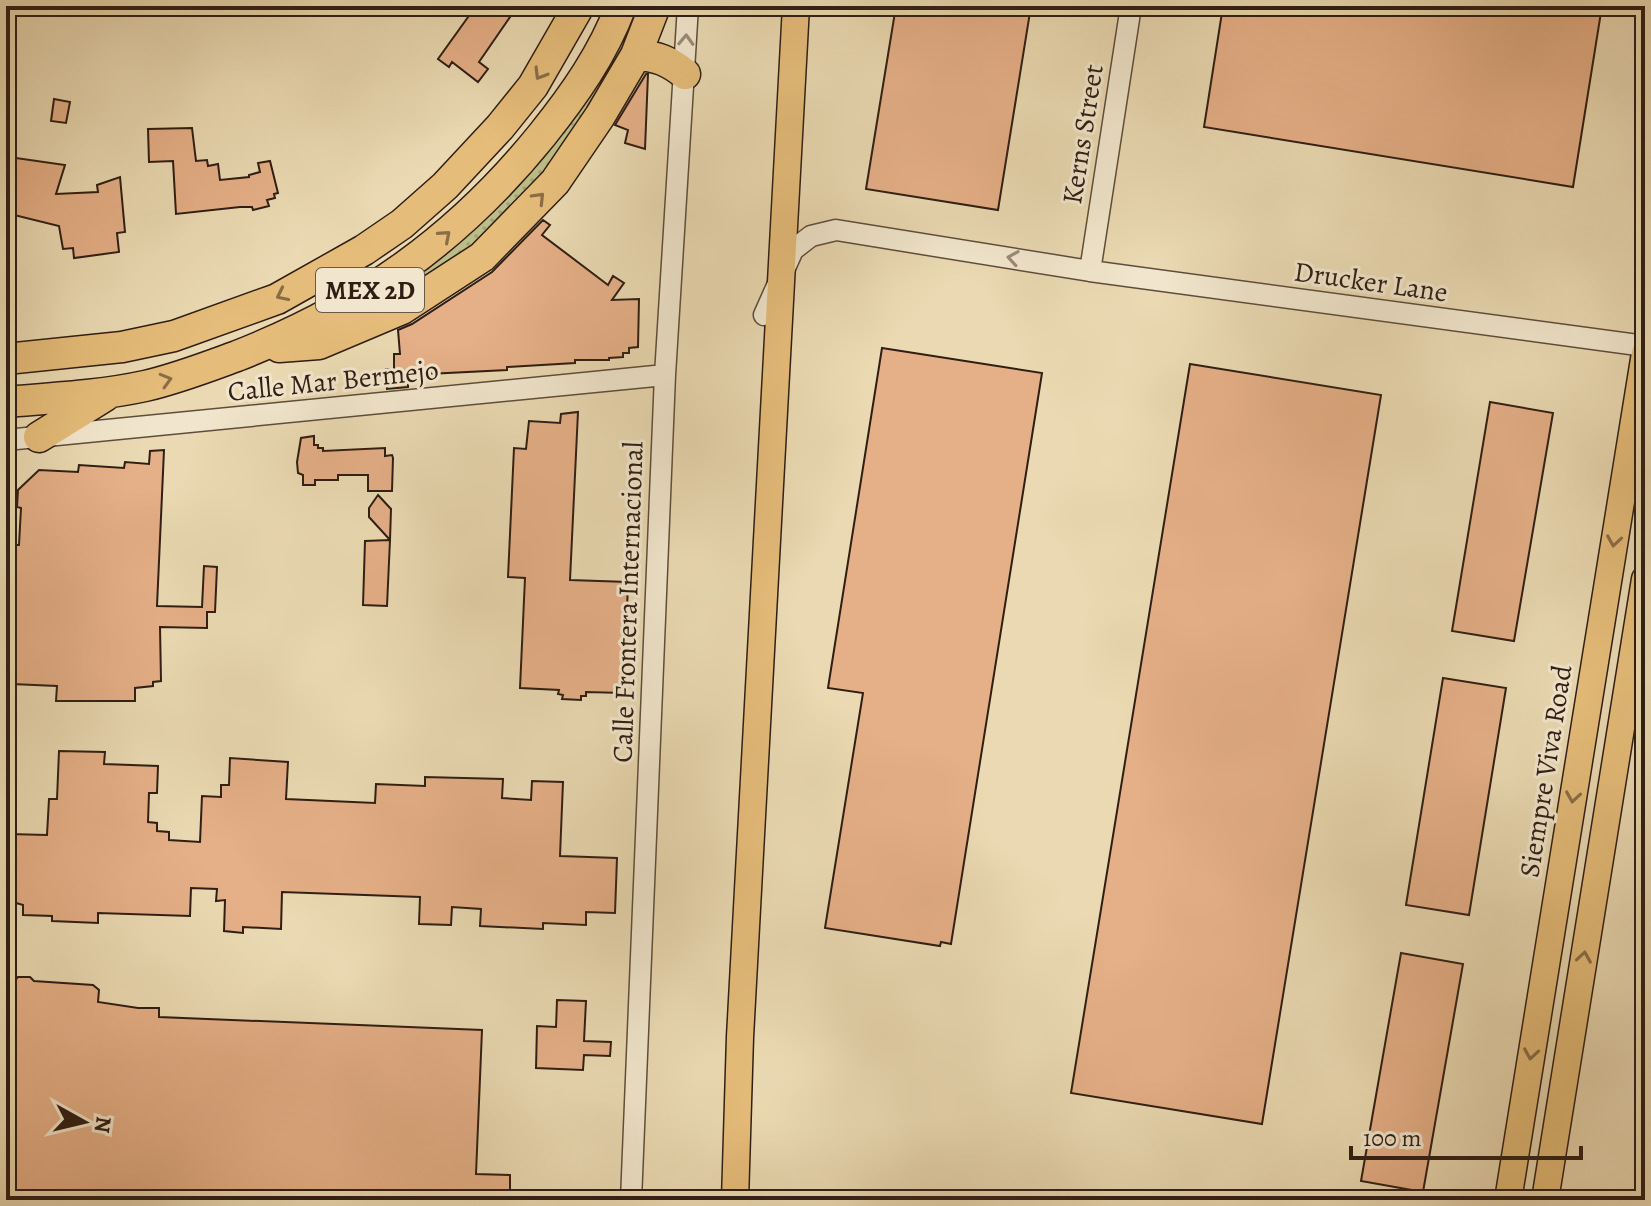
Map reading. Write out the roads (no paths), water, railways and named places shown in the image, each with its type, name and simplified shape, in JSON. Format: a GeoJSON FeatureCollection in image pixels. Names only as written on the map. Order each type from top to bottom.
{"type":"FeatureCollection","features":[{"type":"Feature","properties":{"kind":"highway","name":"MEX 2D"},"geometry":{"type":"LineString","coordinates":[[6,359],[122,347],[174,336],[277,299],[364,250],[402,224],[445,186],[500,127],[533,86],[579,6]]}},
{"type":"Feature","properties":{"kind":"highway","name":"MEX 2D"},"geometry":{"type":"LineString","coordinates":[[6,402],[111,392],[178,377],[296,332],[373,289],[427,252],[511,174],[572,98],[597,57],[621,6]]}},
{"type":"Feature","properties":{"kind":"highway"},"geometry":{"type":"LineString","coordinates":[[257,348],[319,344],[402,309],[482,257],[555,182],[600,116],[636,55],[655,6]]}},
{"type":"Feature","properties":{"kind":"highway"},"geometry":{"type":"LineString","coordinates":[[636,55],[655,56],[685,74]]}},
{"type":"Feature","properties":{"kind":"highway"},"geometry":{"type":"LineString","coordinates":[[39,437],[111,392]]}},
{"type":"Feature","properties":{"kind":"main road"},"geometry":{"type":"LineString","coordinates":[[720,1200],[722,1081],[779,6]]}},
{"type":"Feature","properties":{"kind":"main road"},"geometry":{"type":"LineString","coordinates":[[735,1200],[740,1037],[796,6]]}},
{"type":"Feature","properties":{"kind":"main road","name":"Siempre Viva Road"},"geometry":{"type":"LineString","coordinates":[[1508,1200],[1645,353]]}},
{"type":"Feature","properties":{"kind":"main road"},"geometry":{"type":"LineString","coordinates":[[1545,1200],[1645,579]]}},
{"type":"Feature","properties":{"kind":"street","name":"Calle Frontera Internacional"},"geometry":{"type":"LineString","coordinates":[[631,1200],[665,375],[688,6]]}},
{"type":"Feature","properties":{"kind":"street","name":"Kerns Street"},"geometry":{"type":"LineString","coordinates":[[1090,271],[1131,6]]}},
{"type":"Feature","properties":{"kind":"street","name":"Drucker Lane"},"geometry":{"type":"LineString","coordinates":[[764,315],[793,250],[811,236],[836,230],[1090,271],[1645,346]]}},
{"type":"Feature","properties":{"kind":"street","name":"Calle Mar Bermejo"},"geometry":{"type":"LineString","coordinates":[[6,440],[665,375]]}}]}
